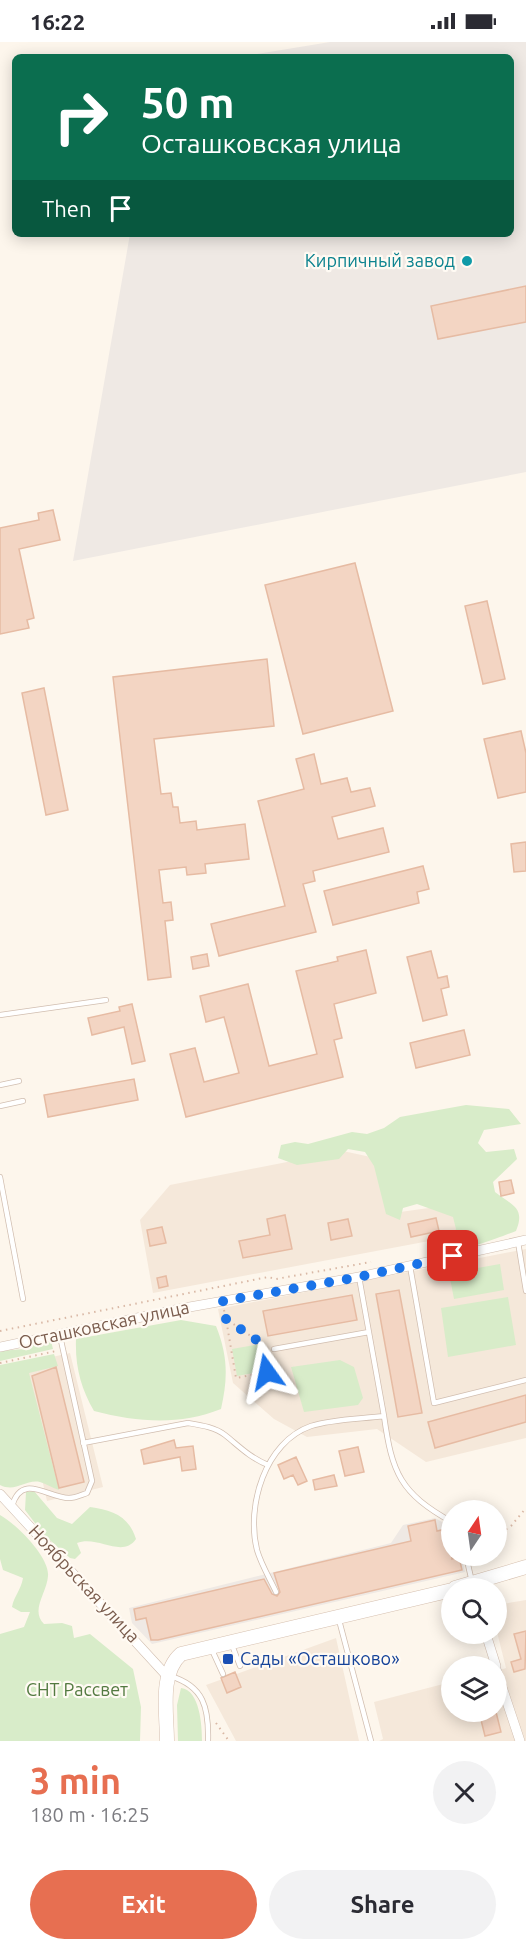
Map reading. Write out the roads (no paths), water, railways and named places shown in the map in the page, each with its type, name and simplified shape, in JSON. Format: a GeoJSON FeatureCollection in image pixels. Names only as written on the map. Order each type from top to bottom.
{"type":"FeatureCollection","features":[{"type":"Feature","properties":{"kind":"street","name":"Осташковская улица"},"geometry":{"type":"LineString","coordinates":[[0,1347],[223,1301],[359,1277],[522,1241]]}},
{"type":"Feature","properties":{"kind":"street","name":"Ноябрьская улица"},"geometry":{"type":"LineString","coordinates":[[0,1494],[167,1676]]}},
{"type":"Feature","properties":{"kind":"street"},"geometry":{"type":"LineString","coordinates":[[495,1578],[526,1567]]}},
{"type":"Feature","properties":{"kind":"street"},"geometry":{"type":"LineString","coordinates":[[167,1741],[167,1676],[171,1663],[181,1654],[441,1592]]}},
{"type":"Feature","properties":{"kind":"street"},"geometry":{"type":"LineString","coordinates":[[507,1701],[520,1741]]}},
{"type":"Feature","properties":{"kind":"lane"},"geometry":{"type":"LineString","coordinates":[[0,1015],[106,1000]]}},
{"type":"Feature","properties":{"kind":"lane"},"geometry":{"type":"LineString","coordinates":[[0,1085],[19,1081]]}},
{"type":"Feature","properties":{"kind":"lane"},"geometry":{"type":"LineString","coordinates":[[0,1106],[23,1101]]}},
{"type":"Feature","properties":{"kind":"lane"},"geometry":{"type":"LineString","coordinates":[[0,1177],[23,1299]]}},
{"type":"Feature","properties":{"kind":"lane"},"geometry":{"type":"LineString","coordinates":[[522,1241],[526,1291]]}},
{"type":"Feature","properties":{"kind":"lane"},"geometry":{"type":"LineString","coordinates":[[410,1266],[434,1403],[526,1380]]}},
{"type":"Feature","properties":{"kind":"lane"},"geometry":{"type":"LineString","coordinates":[[359,1277],[395,1473],[430,1510],[441,1516]]}},
{"type":"Feature","properties":{"kind":"lane"},"geometry":{"type":"LineString","coordinates":[[274,1349],[369,1332]]}},
{"type":"Feature","properties":{"kind":"lane"},"geometry":{"type":"LineString","coordinates":[[11,1507],[14,1500],[28,1488],[35,1487],[71,1498],[87,1493],[92,1480],[60,1336]]}},
{"type":"Feature","properties":{"kind":"lane"},"geometry":{"type":"LineString","coordinates":[[276,1592],[257,1550],[256,1490],[268,1465],[296,1434],[312,1426],[384,1416]]}},
{"type":"Feature","properties":{"kind":"lane"},"geometry":{"type":"LineString","coordinates":[[83,1443],[188,1423],[206,1425],[224,1433],[252,1458],[268,1465]]}},
{"type":"Feature","properties":{"kind":"lane"},"geometry":{"type":"LineString","coordinates":[[339,1617],[371,1741]]}},
{"type":"Feature","properties":{"kind":"lane"},"geometry":{"type":"LineString","coordinates":[[231,1642],[240,1666]]}},
{"type":"Feature","properties":{"kind":"lane"},"geometry":{"type":"LineString","coordinates":[[211,1647],[223,1674]]}},
{"type":"Feature","properties":{"kind":"lane"},"geometry":{"type":"LineString","coordinates":[[167,1676],[188,1681],[199,1693],[204,1706],[208,1741]]}},
{"type":"Feature","properties":{"kind":"place","name":"Кирпичный завод"},"geometry":{"type":"Point","coordinates":[467,261]}},
{"type":"Feature","properties":{"kind":"place","name":"Сады «Осташково»"},"geometry":{"type":"Point","coordinates":[228,1659]}},
{"type":"Feature","properties":{"kind":"park label","name":"СНТ Рассвет"},"geometry":{"type":"Point","coordinates":[77,1690]}}]}
